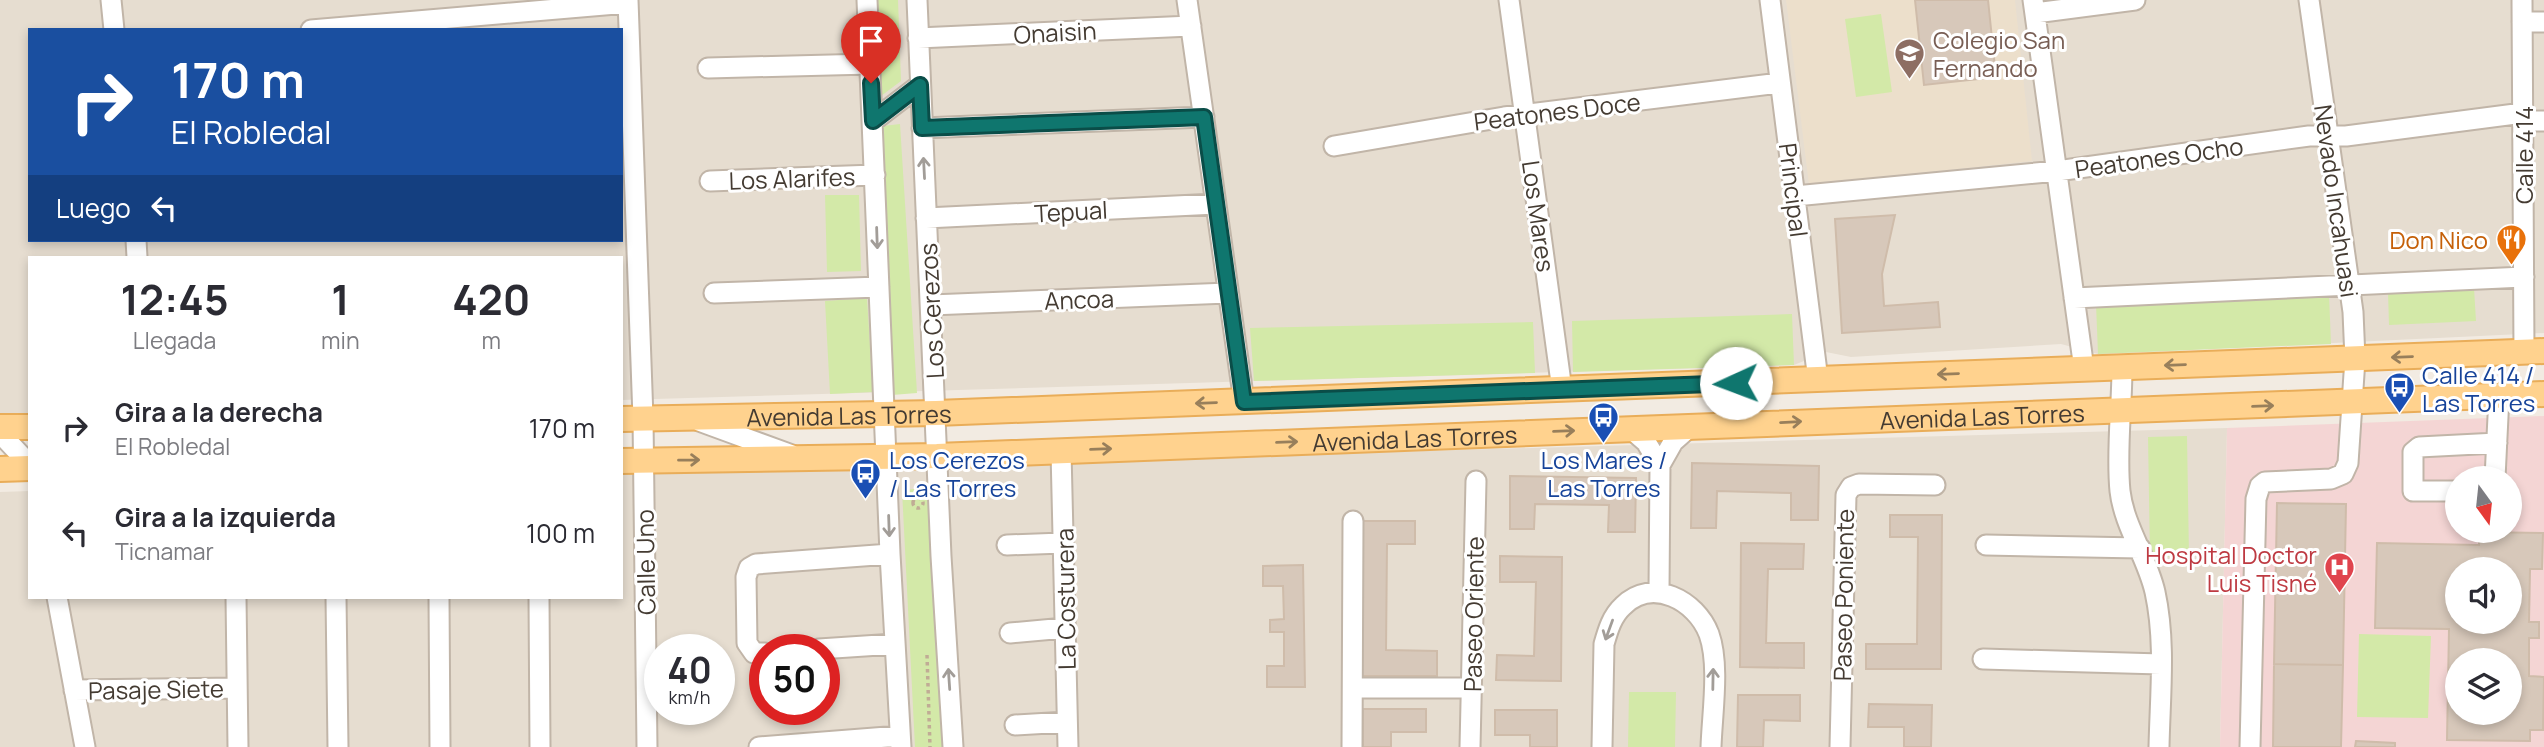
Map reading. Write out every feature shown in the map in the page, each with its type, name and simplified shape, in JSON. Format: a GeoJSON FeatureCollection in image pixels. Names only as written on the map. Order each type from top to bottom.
{"type":"FeatureCollection","features":[{"type":"Feature","properties":{"kind":"main road","name":"Avenida Las Torres"},"geometry":{"type":"LineString","coordinates":[[632,419],[885,415],[2534,352]]}},
{"type":"Feature","properties":{"kind":"main road"},"geometry":{"type":"LineString","coordinates":[[1855,378],[1864,400],[1857,419]]}},
{"type":"Feature","properties":{"kind":"main road"},"geometry":{"type":"LineString","coordinates":[[1528,433],[1518,413],[1521,401],[1529,391]]}},
{"type":"Feature","properties":{"kind":"main road","name":"Avenida Las Torres"},"geometry":{"type":"LineString","coordinates":[[632,461],[886,458],[2544,394]]}},
{"type":"Feature","properties":{"kind":"main road"},"geometry":{"type":"LineString","coordinates":[[0,427],[28,426]]}},
{"type":"Feature","properties":{"kind":"main road"},"geometry":{"type":"LineString","coordinates":[[0,469],[28,466]]}},
{"type":"Feature","properties":{"kind":"street"},"geometry":{"type":"LineString","coordinates":[[111,0],[114,28]]}},
{"type":"Feature","properties":{"kind":"street","name":"Los Cerezos"},"geometry":{"type":"LineString","coordinates":[[867,0],[890,554],[901,742]]}},
{"type":"Feature","properties":{"kind":"street","name":"Los Cerezos"},"geometry":{"type":"LineString","coordinates":[[917,0],[953,747]]}},
{"type":"Feature","properties":{"kind":"street"},"geometry":{"type":"LineString","coordinates":[[1187,0],[1244,402]]}},
{"type":"Feature","properties":{"kind":"street","name":"Los Mares"},"geometry":{"type":"LineString","coordinates":[[1510,0],[1562,390]]}},
{"type":"Feature","properties":{"kind":"street","name":"Principal"},"geometry":{"type":"LineString","coordinates":[[1770,0],[1818,380]]}},
{"type":"Feature","properties":{"kind":"street"},"geometry":{"type":"LineString","coordinates":[[2084,369],[2034,6],[2135,0]]}},
{"type":"Feature","properties":{"kind":"street","name":"Nevado Incahuasi"},"geometry":{"type":"LineString","coordinates":[[2250,747],[2256,499],[2260,486],[2265,482],[2331,479],[2343,474],[2347,463],[2355,359],[2349,285],[2309,0]]}},
{"type":"Feature","properties":{"kind":"street","name":"Calle 414"},"geometry":{"type":"LineString","coordinates":[[2522,0],[2524,277],[2534,352]]}},
{"type":"Feature","properties":{"kind":"street"},"geometry":{"type":"LineString","coordinates":[[347,28],[424,25],[628,2]]}},
{"type":"Feature","properties":{"kind":"street","name":"Calle Uno"},"geometry":{"type":"LineString","coordinates":[[628,2],[632,461],[647,747]]}},
{"type":"Feature","properties":{"kind":"street"},"geometry":{"type":"LineString","coordinates":[[2522,22],[2544,22]]}},
{"type":"Feature","properties":{"kind":"street","name":"Onaisin"},"geometry":{"type":"LineString","coordinates":[[918,38],[1191,26]]}},
{"type":"Feature","properties":{"kind":"street"},"geometry":{"type":"LineString","coordinates":[[708,68],[870,64]]}},
{"type":"Feature","properties":{"kind":"street","name":"Peatones Doce"},"geometry":{"type":"LineString","coordinates":[[1334,146],[1525,115],[1780,83]]}},
{"type":"Feature","properties":{"kind":"street"},"geometry":{"type":"LineString","coordinates":[[873,121],[920,85]]}},
{"type":"Feature","properties":{"kind":"street"},"geometry":{"type":"LineString","coordinates":[[922,128],[1204,117]]}},
{"type":"Feature","properties":{"kind":"street","name":"Peatones Ocho"},"geometry":{"type":"LineString","coordinates":[[1795,196],[2057,171],[2309,136],[2346,135],[2523,117],[2544,121]]}},
{"type":"Feature","properties":{"kind":"street","name":"Los Alarifes"},"geometry":{"type":"LineString","coordinates":[[710,181],[875,174]]}},
{"type":"Feature","properties":{"kind":"street","name":"Tepual"},"geometry":{"type":"LineString","coordinates":[[926,218],[1216,204]]}},
{"type":"Feature","properties":{"kind":"street"},"geometry":{"type":"LineString","coordinates":[[2524,220],[2544,220]]}},
{"type":"Feature","properties":{"kind":"street"},"geometry":{"type":"LineString","coordinates":[[2074,298],[2524,277]]}},
{"type":"Feature","properties":{"kind":"street"},"geometry":{"type":"LineString","coordinates":[[713,293],[880,287]]}},
{"type":"Feature","properties":{"kind":"street","name":"Ancoa"},"geometry":{"type":"LineString","coordinates":[[930,305],[1228,293]]}},
{"type":"Feature","properties":{"kind":"street"},"geometry":{"type":"LineString","coordinates":[[2122,367],[2120,488],[2125,513],[2151,579],[2159,612],[2159,747]]}},
{"type":"Feature","properties":{"kind":"street"},"geometry":{"type":"LineString","coordinates":[[2496,466],[2499,396]]}},
{"type":"Feature","properties":{"kind":"street"},"geometry":{"type":"LineString","coordinates":[[692,418],[800,458]]}},
{"type":"Feature","properties":{"kind":"street"},"geometry":{"type":"LineString","coordinates":[[1659,592],[1660,465],[1673,442],[1690,427]]}},
{"type":"Feature","properties":{"kind":"street"},"geometry":{"type":"LineString","coordinates":[[1631,429],[1649,447],[1660,465]]}},
{"type":"Feature","properties":{"kind":"street"},"geometry":{"type":"LineString","coordinates":[[0,433],[28,464]]}},
{"type":"Feature","properties":{"kind":"street"},"geometry":{"type":"LineString","coordinates":[[2445,491],[2413,491],[2413,452],[2418,447],[2497,443]]}},
{"type":"Feature","properties":{"kind":"street","name":"La Costurera"},"geometry":{"type":"LineString","coordinates":[[1061,451],[1068,747]]}},
{"type":"Feature","properties":{"kind":"street","name":"Paseo Oriente"},"geometry":{"type":"LineString","coordinates":[[1470,747],[1476,481]]}},
{"type":"Feature","properties":{"kind":"street","name":"Paseo Poniente"},"geometry":{"type":"LineString","coordinates":[[1840,747],[1846,495],[1852,487],[1859,484],[1934,485]]}},
{"type":"Feature","properties":{"kind":"street"},"geometry":{"type":"LineString","coordinates":[[1352,747],[1353,521]]}},
{"type":"Feature","properties":{"kind":"street"},"geometry":{"type":"LineString","coordinates":[[1007,545],[1063,543]]}},
{"type":"Feature","properties":{"kind":"street"},"geometry":{"type":"LineString","coordinates":[[1986,545],[2140,548]]}},
{"type":"Feature","properties":{"kind":"street"},"geometry":{"type":"LineString","coordinates":[[749,645],[746,577],[752,565],[890,554]]}},
{"type":"Feature","properties":{"kind":"street"},"geometry":{"type":"LineString","coordinates":[[1602,747],[1604,644],[1608,631],[1618,612],[1630,600],[1659,592],[1689,606],[1707,630],[1713,666],[1711,747]]}},
{"type":"Feature","properties":{"kind":"street"},"geometry":{"type":"LineString","coordinates":[[57,599],[85,747]]}},
{"type":"Feature","properties":{"kind":"street"},"geometry":{"type":"LineString","coordinates":[[236,599],[238,747]]}},
{"type":"Feature","properties":{"kind":"street"},"geometry":{"type":"LineString","coordinates":[[336,599],[338,747]]}},
{"type":"Feature","properties":{"kind":"street"},"geometry":{"type":"LineString","coordinates":[[439,599],[440,747]]}},
{"type":"Feature","properties":{"kind":"street"},"geometry":{"type":"LineString","coordinates":[[539,599],[540,747]]}},
{"type":"Feature","properties":{"kind":"street"},"geometry":{"type":"LineString","coordinates":[[1010,633],[1065,628]]}},
{"type":"Feature","properties":{"kind":"street"},"geometry":{"type":"LineString","coordinates":[[840,647],[895,643]]}},
{"type":"Feature","properties":{"kind":"street"},"geometry":{"type":"LineString","coordinates":[[1983,659],[2161,664]]}},
{"type":"Feature","properties":{"kind":"street","name":"Pasaje Siete"},"geometry":{"type":"LineString","coordinates":[[74,690],[237,688]]}},
{"type":"Feature","properties":{"kind":"street"},"geometry":{"type":"LineString","coordinates":[[1353,688],[1471,688]]}},
{"type":"Feature","properties":{"kind":"street"},"geometry":{"type":"LineString","coordinates":[[1015,725],[1068,722]]}},
{"type":"Feature","properties":{"kind":"street"},"geometry":{"type":"LineString","coordinates":[[759,747],[901,742]]}},
{"type":"Feature","properties":{"kind":"shaded area"},"geometry":{"type":"Polygon","coordinates":[[[0,0],[2544,0],[2544,333],[2098,354],[2061,344],[1851,357],[1826,352],[1794,365],[623,400],[623,256],[28,256],[28,420],[0,421],[0,0]]]}},
{"type":"Feature","properties":{"kind":"shaded area","name":"Colegio San Fernando"},"geometry":{"type":"Polygon","coordinates":[[[1786,0],[2015,0],[2032,161],[1809,185],[1786,0]]]}},
{"type":"Feature","properties":{"kind":"shaded area","name":"Hospital Doctor Luis Tisné"},"geometry":{"type":"Polygon","coordinates":[[[2544,416],[2544,747],[2220,747],[2227,428],[2544,416]]]}},
{"type":"Feature","properties":{"kind":"shaded area"},"geometry":{"type":"Polygon","coordinates":[[[2227,428],[2220,747],[0,747],[0,492],[28,491],[28,599],[623,599],[623,474],[2227,428]]]}},
{"type":"Feature","properties":{"kind":"green space"},"geometry":{"type":"Polygon","coordinates":[[[875,0],[898,0],[901,81],[881,96],[878,83],[875,0]]]}},
{"type":"Feature","properties":{"kind":"green space"},"geometry":{"type":"Polygon","coordinates":[[[1881,14],[1892,92],[1856,97],[1845,19],[1881,14]]]}},
{"type":"Feature","properties":{"kind":"green space"},"geometry":{"type":"Polygon","coordinates":[[[900,124],[917,393],[892,395],[883,126],[900,124]]]}},
{"type":"Feature","properties":{"kind":"green space"},"geometry":{"type":"Polygon","coordinates":[[[825,195],[859,195],[861,271],[827,272],[825,195]]]}},
{"type":"Feature","properties":{"kind":"green space"},"geometry":{"type":"Polygon","coordinates":[[[2474,288],[2476,321],[2389,325],[2388,292],[2474,288]]]}},
{"type":"Feature","properties":{"kind":"green space"},"geometry":{"type":"Polygon","coordinates":[[[2329,294],[2331,344],[2098,354],[2096,304],[2329,294]]]}},
{"type":"Feature","properties":{"kind":"green space"},"geometry":{"type":"Polygon","coordinates":[[[867,298],[873,392],[830,394],[825,301],[867,298]]]}},
{"type":"Feature","properties":{"kind":"green space"},"geometry":{"type":"Polygon","coordinates":[[[1792,314],[1794,365],[1573,372],[1572,321],[1792,314]]]}},
{"type":"Feature","properties":{"kind":"green space"},"geometry":{"type":"Polygon","coordinates":[[[1533,322],[1535,373],[1254,381],[1250,328],[1533,322]]]}},
{"type":"Feature","properties":{"kind":"green space"},"geometry":{"type":"Polygon","coordinates":[[[2187,436],[2189,556],[2150,557],[2148,437],[2187,436]]]}},
{"type":"Feature","properties":{"kind":"green space"},"geometry":{"type":"Polygon","coordinates":[[[927,488],[944,747],[915,747],[902,490],[927,488]]]}},
{"type":"Feature","properties":{"kind":"green space"},"geometry":{"type":"Polygon","coordinates":[[[2359,634],[2431,636],[2428,718],[2357,717],[2359,634]]]}},
{"type":"Feature","properties":{"kind":"green space"},"geometry":{"type":"Polygon","coordinates":[[[1629,692],[1676,692],[1675,747],[1628,747],[1629,692]]]}},
{"type":"Feature","properties":{"kind":"building"},"geometry":{"type":"Polygon","coordinates":[[[1915,0],[1988,0],[1996,77],[1924,85],[1915,0]]]}},
{"type":"Feature","properties":{"kind":"building"},"geometry":{"type":"Polygon","coordinates":[[[1895,215],[1882,274],[1884,306],[1938,302],[1940,327],[1842,333],[1835,219],[1895,215]]]}},
{"type":"Feature","properties":{"kind":"building"},"geometry":{"type":"Polygon","coordinates":[[[1692,463],[1819,466],[1818,520],[1791,520],[1791,493],[1717,491],[1716,528],[1691,528],[1692,463]]]}},
{"type":"Feature","properties":{"kind":"building"},"geometry":{"type":"Polygon","coordinates":[[[1510,476],[1636,478],[1635,532],[1608,532],[1609,505],[1535,504],[1534,529],[1510,529],[1510,476]]]}},
{"type":"Feature","properties":{"kind":"building"},"geometry":{"type":"Polygon","coordinates":[[[2277,503],[2346,504],[2343,665],[2274,664],[2277,503]]]}},
{"type":"Feature","properties":{"kind":"building"},"geometry":{"type":"Polygon","coordinates":[[[1890,515],[1942,515],[1941,669],[1866,669],[1866,644],[1917,644],[1918,537],[1890,537],[1890,515]]]}},
{"type":"Feature","properties":{"kind":"building"},"geometry":{"type":"Polygon","coordinates":[[[1363,521],[1415,521],[1415,544],[1387,544],[1386,650],[1437,651],[1437,676],[1362,676],[1363,521]]]}},
{"type":"Feature","properties":{"kind":"building"},"geometry":{"type":"Polygon","coordinates":[[[2522,533],[2543,533],[2542,569],[2530,569],[2529,622],[2539,622],[2539,638],[2529,638],[2529,676],[2544,677],[2543,730],[2530,730],[2530,741],[2447,740],[2447,725],[2522,725],[2522,648],[2449,648],[2449,634],[2522,634],[2522,557],[2445,557],[2445,629],[2375,628],[2377,543],[2522,543],[2522,533]]]}},
{"type":"Feature","properties":{"kind":"building"},"geometry":{"type":"Polygon","coordinates":[[[1741,543],[1804,544],[1803,569],[1768,569],[1766,643],[1804,643],[1804,668],[1740,667],[1741,543]]]}},
{"type":"Feature","properties":{"kind":"building"},"geometry":{"type":"Polygon","coordinates":[[[1500,556],[1562,557],[1561,681],[1496,680],[1497,655],[1534,656],[1536,582],[1500,582],[1500,556]]]}},
{"type":"Feature","properties":{"kind":"building"},"geometry":{"type":"Polygon","coordinates":[[[1303,565],[1305,687],[1267,687],[1267,666],[1284,666],[1284,632],[1270,632],[1270,620],[1284,619],[1283,586],[1263,586],[1263,566],[1303,565]]]}},
{"type":"Feature","properties":{"kind":"building"},"geometry":{"type":"Polygon","coordinates":[[[2274,664],[2343,665],[2341,747],[2273,747],[2274,664]]]}},
{"type":"Feature","properties":{"kind":"building"},"geometry":{"type":"Polygon","coordinates":[[[1738,695],[1800,695],[1800,721],[1764,720],[1763,747],[1737,747],[1738,695]]]}},
{"type":"Feature","properties":{"kind":"building"},"geometry":{"type":"Polygon","coordinates":[[[1869,704],[1932,705],[1931,747],[1904,747],[1904,727],[1868,727],[1869,704]]]}},
{"type":"Feature","properties":{"kind":"building"},"geometry":{"type":"Polygon","coordinates":[[[1363,709],[1426,709],[1426,732],[1391,732],[1391,747],[1363,747],[1363,709]]]}},
{"type":"Feature","properties":{"kind":"building"},"geometry":{"type":"Polygon","coordinates":[[[1495,710],[1557,710],[1557,747],[1530,747],[1530,735],[1495,735],[1495,710]]]}},
{"type":"Feature","properties":{"kind":"building"},"geometry":{"type":"Polygon","coordinates":[[[2356,741],[2395,743],[2395,747],[2355,747],[2356,741]]]}},
{"type":"Feature","properties":{"kind":"place","name":"Colegio San Fernando"},"geometry":{"type":"Point","coordinates":[1910,80]}},
{"type":"Feature","properties":{"kind":"place","name":"Don Nico"},"geometry":{"type":"Point","coordinates":[2511,266]}},
{"type":"Feature","properties":{"kind":"place","name":"Calle 414 / Las Torres"},"geometry":{"type":"Point","coordinates":[2399,415]}},
{"type":"Feature","properties":{"kind":"place","name":"Los Mares / Las Torres"},"geometry":{"type":"Point","coordinates":[1604,444]}},
{"type":"Feature","properties":{"kind":"place","name":"Los Cerezos / Las Torres"},"geometry":{"type":"Point","coordinates":[866,500]}},
{"type":"Feature","properties":{"kind":"place","name":"Hospital Doctor Luis Tisné"},"geometry":{"type":"Point","coordinates":[2340,595]}},
{"type":"Feature","properties":{"kind":"route"},"geometry":{"type":"LineString","coordinates":[[871,83],[873,121],[920,85],[922,128],[1204,117],[1244,402],[1736,383]]}}]}
